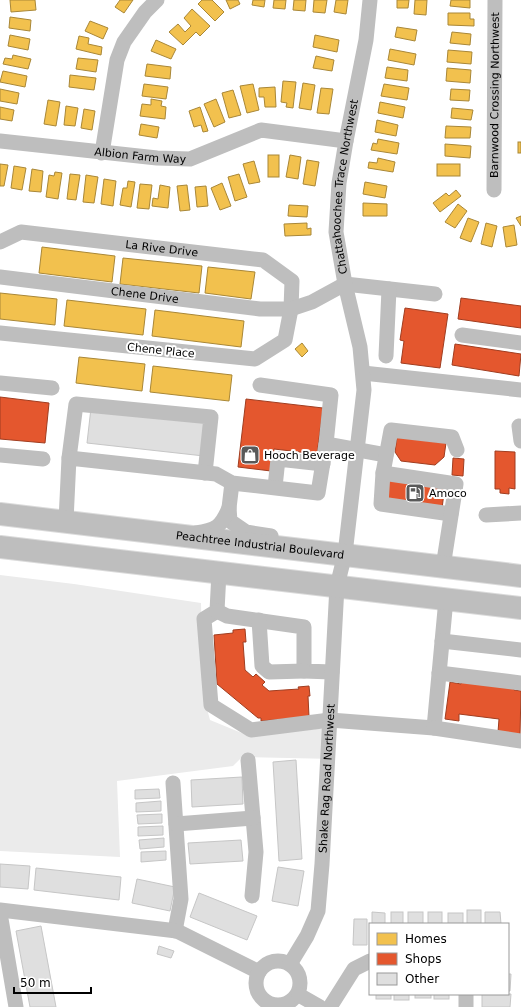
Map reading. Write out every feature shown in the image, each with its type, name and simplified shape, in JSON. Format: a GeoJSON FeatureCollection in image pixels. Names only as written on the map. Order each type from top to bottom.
{"type":"FeatureCollection","features":[{"type":"Feature","properties":{"kind":"highway","name":"Peachtree Industrial Boulevard"},"geometry":{"type":"LineString","coordinates":[[0,514],[521,576]]}},
{"type":"Feature","properties":{"kind":"highway"},"geometry":{"type":"LineString","coordinates":[[0,547],[521,608]]}},
{"type":"Feature","properties":{"kind":"street"},"geometry":{"type":"LineString","coordinates":[[102,153],[117,60],[124,42],[145,12],[157,0]]}},
{"type":"Feature","properties":{"kind":"street","name":"Chattahoochee Trace Northwest"},"geometry":{"type":"LineString","coordinates":[[337,586],[345,554],[364,390],[360,347],[345,284],[336,232],[339,183],[366,40],[370,0]]}},
{"type":"Feature","properties":{"kind":"street","name":"Barnwood Crossing Northwest"},"geometry":{"type":"LineString","coordinates":[[494,190],[495,0]]}},
{"type":"Feature","properties":{"kind":"street","name":"Albion Farm Way"},"geometry":{"type":"LineString","coordinates":[[0,141],[102,153],[157,158],[190,159],[261,130],[346,141]]}},
{"type":"Feature","properties":{"kind":"street","name":"La Rive Drive"},"geometry":{"type":"LineString","coordinates":[[0,242],[21,232],[263,260],[292,281],[291,309]]}},
{"type":"Feature","properties":{"kind":"street","name":"Chene Drive"},"geometry":{"type":"LineString","coordinates":[[0,277],[260,309],[291,309],[312,302],[345,284]]}},
{"type":"Feature","properties":{"kind":"street"},"geometry":{"type":"LineString","coordinates":[[345,284],[435,294]]}},
{"type":"Feature","properties":{"kind":"street"},"geometry":{"type":"LineString","coordinates":[[386,356],[389,289]]}},
{"type":"Feature","properties":{"kind":"street","name":"Chene Place"},"geometry":{"type":"LineString","coordinates":[[0,333],[256,359],[286,340],[291,309]]}},
{"type":"Feature","properties":{"kind":"street"},"geometry":{"type":"LineString","coordinates":[[462,335],[521,343]]}},
{"type":"Feature","properties":{"kind":"street"},"geometry":{"type":"LineString","coordinates":[[363,372],[521,390]]}},
{"type":"Feature","properties":{"kind":"street"},"geometry":{"type":"LineString","coordinates":[[0,383],[52,388]]}},
{"type":"Feature","properties":{"kind":"street"},"geometry":{"type":"LineString","coordinates":[[69,458],[216,474],[232,483],[318,493],[332,395],[260,385]]}},
{"type":"Feature","properties":{"kind":"street"},"geometry":{"type":"LineString","coordinates":[[66,521],[69,458],[76,404],[211,416],[205,473]]}},
{"type":"Feature","properties":{"kind":"street"},"geometry":{"type":"LineString","coordinates":[[519,426],[521,441]]}},
{"type":"Feature","properties":{"kind":"street"},"geometry":{"type":"LineString","coordinates":[[451,514],[381,504],[383,473],[391,430],[452,437],[457,450]]}},
{"type":"Feature","properties":{"kind":"street"},"geometry":{"type":"LineString","coordinates":[[326,444],[386,454]]}},
{"type":"Feature","properties":{"kind":"street"},"geometry":{"type":"LineString","coordinates":[[0,455],[43,460]]}},
{"type":"Feature","properties":{"kind":"street"},"geometry":{"type":"LineString","coordinates":[[274,488],[278,459],[323,464]]}},
{"type":"Feature","properties":{"kind":"street"},"geometry":{"type":"LineString","coordinates":[[383,473],[456,484],[443,567]]}},
{"type":"Feature","properties":{"kind":"street"},"geometry":{"type":"LineString","coordinates":[[232,483],[229,508],[230,521],[246,532],[291,538],[310,550]]}},
{"type":"Feature","properties":{"kind":"street"},"geometry":{"type":"LineString","coordinates":[[0,507],[16,509],[41,518]]}},
{"type":"Feature","properties":{"kind":"street"},"geometry":{"type":"LineString","coordinates":[[183,535],[212,531],[224,520],[229,508]]}},
{"type":"Feature","properties":{"kind":"street"},"geometry":{"type":"LineString","coordinates":[[486,515],[521,513]]}},
{"type":"Feature","properties":{"kind":"street"},"geometry":{"type":"LineString","coordinates":[[217,611],[219,572]]}},
{"type":"Feature","properties":{"kind":"street","name":"Shake Rag Road Northwest"},"geometry":{"type":"LineString","coordinates":[[290,964],[307,936],[318,910],[322,864],[337,586]]}},
{"type":"Feature","properties":{"kind":"street"},"geometry":{"type":"LineString","coordinates":[[434,728],[446,599]]}},
{"type":"Feature","properties":{"kind":"street"},"geometry":{"type":"LineString","coordinates":[[217,611],[227,616],[304,627],[304,671]]}},
{"type":"Feature","properties":{"kind":"street"},"geometry":{"type":"LineString","coordinates":[[217,611],[204,619],[211,705],[251,730],[330,720],[434,728],[521,741]]}},
{"type":"Feature","properties":{"kind":"street"},"geometry":{"type":"LineString","coordinates":[[259,620],[262,666],[269,672],[332,672]]}},
{"type":"Feature","properties":{"kind":"street"},"geometry":{"type":"LineString","coordinates":[[442,641],[521,650]]}},
{"type":"Feature","properties":{"kind":"street"},"geometry":{"type":"LineString","coordinates":[[439,673],[521,683]]}},
{"type":"Feature","properties":{"kind":"street"},"geometry":{"type":"LineString","coordinates":[[248,760],[256,852],[252,896]]}},
{"type":"Feature","properties":{"kind":"street"},"geometry":{"type":"LineString","coordinates":[[173,783],[181,899],[175,931]]}},
{"type":"Feature","properties":{"kind":"street"},"geometry":{"type":"LineString","coordinates":[[176,824],[253,818]]}},
{"type":"Feature","properties":{"kind":"street"},"geometry":{"type":"LineString","coordinates":[[0,910],[175,931],[259,972]]}},
{"type":"Feature","properties":{"kind":"street"},"geometry":{"type":"LineString","coordinates":[[0,913],[16,1007]]}},
{"type":"Feature","properties":{"kind":"street"},"geometry":{"type":"LineString","coordinates":[[278,961],[290,964],[298,972],[300,978],[301,984],[299,995],[290,1003],[284,1005],[266,1005],[256,989],[256,977],[262,968],[273,962],[278,961]]}},
{"type":"Feature","properties":{"kind":"street"},"geometry":{"type":"LineString","coordinates":[[330,1007],[354,969],[369,962]]}},
{"type":"Feature","properties":{"kind":"street"},"geometry":{"type":"LineString","coordinates":[[299,995],[320,1007]]}},
{"type":"Feature","properties":{"kind":"street"},"geometry":{"type":"LineString","coordinates":[[466,995],[466,1007]]}},
{"type":"Feature","properties":{"kind":"shaded area"},"geometry":{"type":"Polygon","coordinates":[[[0,575],[74,584],[201,603],[203,694],[210,720],[249,736],[335,727],[334,759],[242,757],[233,766],[117,781],[120,857],[0,851],[0,575]]]}},
{"type":"Feature","properties":{"kind":"building: Homes"},"geometry":{"type":"Polygon","coordinates":[[[10,0],[35,0],[36,10],[11,12],[10,0]]]}},
{"type":"Feature","properties":{"kind":"building: Homes"},"geometry":{"type":"Polygon","coordinates":[[[120,0],[133,0],[124,13],[115,7],[120,0]]]}},
{"type":"Feature","properties":{"kind":"building: Homes"},"geometry":{"type":"Polygon","coordinates":[[[202,0],[212,0],[224,12],[215,21],[198,4],[202,0]]]}},
{"type":"Feature","properties":{"kind":"building: Homes"},"geometry":{"type":"Polygon","coordinates":[[[226,0],[238,0],[240,4],[230,9],[226,0]]]}},
{"type":"Feature","properties":{"kind":"building: Homes"},"geometry":{"type":"Polygon","coordinates":[[[253,0],[265,0],[264,7],[252,5],[253,0]]]}},
{"type":"Feature","properties":{"kind":"building: Homes"},"geometry":{"type":"Polygon","coordinates":[[[274,0],[286,0],[285,9],[273,8],[274,0]]]}},
{"type":"Feature","properties":{"kind":"building: Homes"},"geometry":{"type":"Polygon","coordinates":[[[294,0],[306,0],[305,11],[293,10],[294,0]]]}},
{"type":"Feature","properties":{"kind":"building: Homes"},"geometry":{"type":"Polygon","coordinates":[[[314,0],[327,0],[325,13],[313,12],[314,0]]]}},
{"type":"Feature","properties":{"kind":"building: Homes"},"geometry":{"type":"Polygon","coordinates":[[[336,0],[348,0],[346,14],[334,12],[336,0]]]}},
{"type":"Feature","properties":{"kind":"building: Homes"},"geometry":{"type":"Polygon","coordinates":[[[397,0],[409,0],[408,8],[397,8],[397,0]]]}},
{"type":"Feature","properties":{"kind":"building: Homes"},"geometry":{"type":"Polygon","coordinates":[[[415,0],[427,0],[426,15],[414,14],[415,0]]]}},
{"type":"Feature","properties":{"kind":"building: Homes"},"geometry":{"type":"Polygon","coordinates":[[[451,0],[470,0],[470,8],[450,6],[451,0]]]}},
{"type":"Feature","properties":{"kind":"building: Homes"},"geometry":{"type":"Polygon","coordinates":[[[192,9],[210,26],[200,36],[196,32],[183,45],[169,32],[178,24],[185,32],[191,26],[184,18],[192,9]]]}},
{"type":"Feature","properties":{"kind":"building: Homes"},"geometry":{"type":"Polygon","coordinates":[[[448,13],[470,13],[470,19],[474,19],[474,26],[448,25],[448,13]]]}},
{"type":"Feature","properties":{"kind":"building: Homes"},"geometry":{"type":"Polygon","coordinates":[[[10,17],[31,20],[30,31],[9,28],[10,17]]]}},
{"type":"Feature","properties":{"kind":"building: Homes"},"geometry":{"type":"Polygon","coordinates":[[[90,21],[108,28],[103,39],[85,31],[90,21]]]}},
{"type":"Feature","properties":{"kind":"building: Homes"},"geometry":{"type":"Polygon","coordinates":[[[397,27],[417,30],[415,41],[395,37],[397,27]]]}},
{"type":"Feature","properties":{"kind":"building: Homes"},"geometry":{"type":"Polygon","coordinates":[[[452,32],[471,34],[470,45],[450,43],[452,32]]]}},
{"type":"Feature","properties":{"kind":"building: Homes"},"geometry":{"type":"Polygon","coordinates":[[[10,35],[30,39],[28,50],[8,46],[10,35]]]}},
{"type":"Feature","properties":{"kind":"building: Homes"},"geometry":{"type":"Polygon","coordinates":[[[315,35],[339,40],[337,52],[313,47],[315,35]]]}},
{"type":"Feature","properties":{"kind":"building: Homes"},"geometry":{"type":"Polygon","coordinates":[[[79,36],[89,38],[88,44],[102,47],[101,55],[76,49],[79,36]]]}},
{"type":"Feature","properties":{"kind":"building: Homes"},"geometry":{"type":"Polygon","coordinates":[[[156,40],[176,49],[171,59],[151,51],[156,40]]]}},
{"type":"Feature","properties":{"kind":"building: Homes"},"geometry":{"type":"Polygon","coordinates":[[[390,49],[416,54],[414,65],[388,60],[390,49]]]}},
{"type":"Feature","properties":{"kind":"building: Homes"},"geometry":{"type":"Polygon","coordinates":[[[448,50],[472,52],[471,64],[447,62],[448,50]]]}},
{"type":"Feature","properties":{"kind":"building: Homes"},"geometry":{"type":"Polygon","coordinates":[[[13,55],[31,59],[28,69],[3,64],[5,58],[12,59],[13,55]]]}},
{"type":"Feature","properties":{"kind":"building: Homes"},"geometry":{"type":"Polygon","coordinates":[[[316,56],[334,60],[332,71],[313,68],[316,56]]]}},
{"type":"Feature","properties":{"kind":"building: Homes"},"geometry":{"type":"Polygon","coordinates":[[[78,58],[98,60],[96,72],[76,69],[78,58]]]}},
{"type":"Feature","properties":{"kind":"building: Homes"},"geometry":{"type":"Polygon","coordinates":[[[147,64],[171,67],[170,79],[145,76],[147,64]]]}},
{"type":"Feature","properties":{"kind":"building: Homes"},"geometry":{"type":"Polygon","coordinates":[[[387,67],[408,70],[407,81],[385,78],[387,67]]]}},
{"type":"Feature","properties":{"kind":"building: Homes"},"geometry":{"type":"Polygon","coordinates":[[[447,68],[471,70],[470,83],[446,81],[447,68]]]}},
{"type":"Feature","properties":{"kind":"building: Homes"},"geometry":{"type":"Polygon","coordinates":[[[3,71],[27,76],[25,87],[0,82],[3,71]]]}},
{"type":"Feature","properties":{"kind":"building: Homes"},"geometry":{"type":"Polygon","coordinates":[[[70,75],[96,78],[94,90],[69,87],[70,75]]]}},
{"type":"Feature","properties":{"kind":"building: Homes"},"geometry":{"type":"Polygon","coordinates":[[[283,81],[296,82],[293,108],[286,107],[287,103],[281,102],[283,81]]]}},
{"type":"Feature","properties":{"kind":"building: Homes"},"geometry":{"type":"Polygon","coordinates":[[[303,83],[315,85],[311,110],[299,108],[303,83]]]}},
{"type":"Feature","properties":{"kind":"building: Homes"},"geometry":{"type":"Polygon","coordinates":[[[144,84],[168,87],[166,99],[142,96],[144,84]]]}},
{"type":"Feature","properties":{"kind":"building: Homes"},"geometry":{"type":"Polygon","coordinates":[[[253,84],[259,110],[247,113],[240,86],[253,84]]]}},
{"type":"Feature","properties":{"kind":"building: Homes"},"geometry":{"type":"Polygon","coordinates":[[[384,84],[409,88],[407,100],[381,96],[384,84]]]}},
{"type":"Feature","properties":{"kind":"building: Homes"},"geometry":{"type":"Polygon","coordinates":[[[275,87],[276,107],[265,107],[264,97],[259,97],[259,88],[275,87]]]}},
{"type":"Feature","properties":{"kind":"building: Homes"},"geometry":{"type":"Polygon","coordinates":[[[321,88],[333,89],[329,114],[317,113],[321,88]]]}},
{"type":"Feature","properties":{"kind":"building: Homes"},"geometry":{"type":"Polygon","coordinates":[[[0,89],[19,93],[17,104],[0,101],[0,89]]]}},
{"type":"Feature","properties":{"kind":"building: Homes"},"geometry":{"type":"Polygon","coordinates":[[[451,89],[470,90],[469,101],[450,100],[451,89]]]}},
{"type":"Feature","properties":{"kind":"building: Homes"},"geometry":{"type":"Polygon","coordinates":[[[233,90],[241,115],[229,118],[222,93],[233,90]]]}},
{"type":"Feature","properties":{"kind":"building: Homes"},"geometry":{"type":"Polygon","coordinates":[[[151,99],[162,101],[161,106],[166,107],[165,119],[140,116],[142,104],[151,105],[151,99]]]}},
{"type":"Feature","properties":{"kind":"building: Homes"},"geometry":{"type":"Polygon","coordinates":[[[216,99],[225,122],[214,127],[204,104],[216,99]]]}},
{"type":"Feature","properties":{"kind":"building: Homes"},"geometry":{"type":"Polygon","coordinates":[[[48,100],[60,102],[56,126],[44,124],[48,100]]]}},
{"type":"Feature","properties":{"kind":"building: Homes"},"geometry":{"type":"Polygon","coordinates":[[[380,102],[405,107],[403,118],[378,113],[380,102]]]}},
{"type":"Feature","properties":{"kind":"building: Homes"},"geometry":{"type":"Polygon","coordinates":[[[66,106],[78,108],[75,126],[64,125],[66,106]]]}},
{"type":"Feature","properties":{"kind":"building: Homes"},"geometry":{"type":"Polygon","coordinates":[[[0,107],[14,110],[12,121],[0,119],[0,107]]]}},
{"type":"Feature","properties":{"kind":"building: Homes"},"geometry":{"type":"Polygon","coordinates":[[[200,107],[208,131],[203,132],[201,125],[194,127],[189,111],[200,107]]]}},
{"type":"Feature","properties":{"kind":"building: Homes"},"geometry":{"type":"Polygon","coordinates":[[[452,108],[473,110],[471,120],[451,118],[452,108]]]}},
{"type":"Feature","properties":{"kind":"building: Homes"},"geometry":{"type":"Polygon","coordinates":[[[84,109],[95,111],[92,130],[81,128],[84,109]]]}},
{"type":"Feature","properties":{"kind":"building: Homes"},"geometry":{"type":"Polygon","coordinates":[[[377,120],[398,125],[396,136],[375,132],[377,120]]]}},
{"type":"Feature","properties":{"kind":"building: Homes"},"geometry":{"type":"Polygon","coordinates":[[[141,124],[159,127],[157,138],[139,135],[141,124]]]}},
{"type":"Feature","properties":{"kind":"building: Homes"},"geometry":{"type":"Polygon","coordinates":[[[446,126],[471,127],[470,138],[445,138],[446,126]]]}},
{"type":"Feature","properties":{"kind":"building: Homes"},"geometry":{"type":"Polygon","coordinates":[[[378,139],[399,143],[397,154],[371,150],[373,143],[377,144],[378,139]]]}},
{"type":"Feature","properties":{"kind":"building: Homes"},"geometry":{"type":"Polygon","coordinates":[[[518,142],[521,142],[521,153],[518,153],[518,142]]]}},
{"type":"Feature","properties":{"kind":"building: Homes"},"geometry":{"type":"Polygon","coordinates":[[[445,144],[471,146],[470,158],[445,156],[445,144]]]}},
{"type":"Feature","properties":{"kind":"building: Homes"},"geometry":{"type":"Polygon","coordinates":[[[268,155],[279,155],[279,177],[268,177],[268,155]]]}},
{"type":"Feature","properties":{"kind":"building: Homes"},"geometry":{"type":"Polygon","coordinates":[[[290,155],[301,157],[298,179],[286,177],[290,155]]]}},
{"type":"Feature","properties":{"kind":"building: Homes"},"geometry":{"type":"Polygon","coordinates":[[[378,158],[395,162],[393,172],[368,168],[369,162],[377,163],[378,158]]]}},
{"type":"Feature","properties":{"kind":"building: Homes"},"geometry":{"type":"Polygon","coordinates":[[[307,160],[319,162],[315,186],[303,184],[307,160]]]}},
{"type":"Feature","properties":{"kind":"building: Homes"},"geometry":{"type":"Polygon","coordinates":[[[254,161],[260,182],[249,184],[243,164],[254,161]]]}},
{"type":"Feature","properties":{"kind":"building: Homes"},"geometry":{"type":"Polygon","coordinates":[[[0,164],[8,165],[4,186],[0,186],[0,164]]]}},
{"type":"Feature","properties":{"kind":"building: Homes"},"geometry":{"type":"Polygon","coordinates":[[[437,164],[460,164],[460,176],[437,176],[437,164]]]}},
{"type":"Feature","properties":{"kind":"building: Homes"},"geometry":{"type":"Polygon","coordinates":[[[14,166],[26,168],[22,190],[11,188],[14,166]]]}},
{"type":"Feature","properties":{"kind":"building: Homes"},"geometry":{"type":"Polygon","coordinates":[[[32,169],[43,171],[41,192],[29,191],[32,169]]]}},
{"type":"Feature","properties":{"kind":"building: Homes"},"geometry":{"type":"Polygon","coordinates":[[[55,172],[62,173],[58,199],[46,197],[49,175],[54,176],[55,172]]]}},
{"type":"Feature","properties":{"kind":"building: Homes"},"geometry":{"type":"Polygon","coordinates":[[[70,174],[80,175],[76,200],[67,199],[70,174]]]}},
{"type":"Feature","properties":{"kind":"building: Homes"},"geometry":{"type":"Polygon","coordinates":[[[239,174],[247,197],[235,201],[228,177],[239,174]]]}},
{"type":"Feature","properties":{"kind":"building: Homes"},"geometry":{"type":"Polygon","coordinates":[[[86,175],[98,177],[94,203],[83,202],[86,175]]]}},
{"type":"Feature","properties":{"kind":"building: Homes"},"geometry":{"type":"Polygon","coordinates":[[[104,179],[116,181],[113,206],[101,204],[104,179]]]}},
{"type":"Feature","properties":{"kind":"building: Homes"},"geometry":{"type":"Polygon","coordinates":[[[128,181],[135,182],[131,207],[120,205],[123,188],[127,188],[128,181]]]}},
{"type":"Feature","properties":{"kind":"building: Homes"},"geometry":{"type":"Polygon","coordinates":[[[365,182],[387,186],[385,198],[363,194],[365,182]]]}},
{"type":"Feature","properties":{"kind":"building: Homes"},"geometry":{"type":"Polygon","coordinates":[[[222,183],[231,206],[220,210],[211,188],[222,183]]]}},
{"type":"Feature","properties":{"kind":"building: Homes"},"geometry":{"type":"Polygon","coordinates":[[[140,184],[152,185],[149,209],[137,208],[140,184]]]}},
{"type":"Feature","properties":{"kind":"building: Homes"},"geometry":{"type":"Polygon","coordinates":[[[160,185],[170,187],[168,208],[152,206],[153,198],[158,199],[160,185]]]}},
{"type":"Feature","properties":{"kind":"building: Homes"},"geometry":{"type":"Polygon","coordinates":[[[187,185],[190,210],[180,211],[177,186],[187,185]]]}},
{"type":"Feature","properties":{"kind":"building: Homes"},"geometry":{"type":"Polygon","coordinates":[[[206,186],[208,206],[197,207],[195,187],[206,186]]]}},
{"type":"Feature","properties":{"kind":"building: Homes"},"geometry":{"type":"Polygon","coordinates":[[[456,190],[461,196],[440,212],[433,203],[446,193],[449,196],[456,190]]]}},
{"type":"Feature","properties":{"kind":"building: Homes"},"geometry":{"type":"Polygon","coordinates":[[[363,203],[387,204],[387,216],[363,216],[363,203]]]}},
{"type":"Feature","properties":{"kind":"building: Homes"},"geometry":{"type":"Polygon","coordinates":[[[458,204],[467,211],[455,228],[445,222],[458,204]]]}},
{"type":"Feature","properties":{"kind":"building: Homes"},"geometry":{"type":"Polygon","coordinates":[[[289,205],[308,206],[307,217],[288,216],[289,205]]]}},
{"type":"Feature","properties":{"kind":"building: Homes"},"geometry":{"type":"Polygon","coordinates":[[[521,216],[521,226],[516,218],[521,216]]]}},
{"type":"Feature","properties":{"kind":"building: Homes"},"geometry":{"type":"Polygon","coordinates":[[[468,218],[479,222],[471,242],[460,238],[468,218]]]}},
{"type":"Feature","properties":{"kind":"building: Homes"},"geometry":{"type":"Polygon","coordinates":[[[307,223],[307,229],[311,228],[311,235],[285,236],[284,224],[307,223]]]}},
{"type":"Feature","properties":{"kind":"building: Homes"},"geometry":{"type":"Polygon","coordinates":[[[486,223],[497,226],[492,247],[481,244],[486,223]]]}},
{"type":"Feature","properties":{"kind":"building: Homes"},"geometry":{"type":"Polygon","coordinates":[[[514,225],[517,245],[506,247],[503,227],[514,225]]]}},
{"type":"Feature","properties":{"kind":"building: Homes"},"geometry":{"type":"Polygon","coordinates":[[[42,247],[115,256],[112,282],[39,273],[42,247]]]}},
{"type":"Feature","properties":{"kind":"building: Homes"},"geometry":{"type":"Polygon","coordinates":[[[123,258],[202,266],[199,293],[120,284],[123,258]]]}},
{"type":"Feature","properties":{"kind":"building: Homes"},"geometry":{"type":"Polygon","coordinates":[[[208,267],[255,272],[251,299],[205,293],[208,267]]]}},
{"type":"Feature","properties":{"kind":"building: Homes"},"geometry":{"type":"Polygon","coordinates":[[[0,293],[57,299],[55,325],[0,319],[0,293]]]}},
{"type":"Feature","properties":{"kind":"building: Homes"},"geometry":{"type":"Polygon","coordinates":[[[67,300],[146,309],[143,335],[64,326],[67,300]]]}},
{"type":"Feature","properties":{"kind":"building: Homes"},"geometry":{"type":"Polygon","coordinates":[[[155,310],[244,321],[241,347],[152,336],[155,310]]]}},
{"type":"Feature","properties":{"kind":"building: Homes"},"geometry":{"type":"Polygon","coordinates":[[[302,343],[308,351],[302,357],[295,349],[302,343]]]}},
{"type":"Feature","properties":{"kind":"building: Homes"},"geometry":{"type":"Polygon","coordinates":[[[79,357],[145,364],[142,391],[76,383],[79,357]]]}},
{"type":"Feature","properties":{"kind":"building: Homes"},"geometry":{"type":"Polygon","coordinates":[[[153,366],[232,375],[229,401],[150,392],[153,366]]]}},
{"type":"Feature","properties":{"kind":"building: Shops"},"geometry":{"type":"Polygon","coordinates":[[[461,298],[521,306],[521,328],[458,319],[461,298]]]}},
{"type":"Feature","properties":{"kind":"building: Shops"},"geometry":{"type":"Polygon","coordinates":[[[405,308],[448,314],[440,368],[401,363],[404,341],[400,340],[405,308]]]}},
{"type":"Feature","properties":{"kind":"building: Shops"},"geometry":{"type":"Polygon","coordinates":[[[455,344],[521,354],[519,376],[452,365],[455,344]]]}},
{"type":"Feature","properties":{"kind":"building: Shops"},"geometry":{"type":"Polygon","coordinates":[[[0,397],[49,403],[45,443],[0,439],[0,397]]]}},
{"type":"Feature","properties":{"kind":"building: Shops"},"geometry":{"type":"Polygon","coordinates":[[[246,399],[323,408],[317,454],[274,449],[271,471],[238,467],[246,399]]]}},
{"type":"Feature","properties":{"kind":"building: Shops"},"geometry":{"type":"Polygon","coordinates":[[[397,437],[446,443],[444,457],[435,465],[401,461],[395,452],[397,437]]]}},
{"type":"Feature","properties":{"kind":"building: Shops"},"geometry":{"type":"Polygon","coordinates":[[[495,451],[515,452],[515,489],[509,488],[509,494],[500,493],[500,489],[495,489],[495,451]]]}},
{"type":"Feature","properties":{"kind":"building: Shops"},"geometry":{"type":"Polygon","coordinates":[[[453,458],[464,459],[463,476],[452,475],[453,458]]]}},
{"type":"Feature","properties":{"kind":"building: Shops","name":"Amoco"},"geometry":{"type":"Polygon","coordinates":[[[388,477],[445,484],[442,509],[385,502],[388,477]]]}},
{"type":"Feature","properties":{"kind":"building: Shops"},"geometry":{"type":"Polygon","coordinates":[[[245,629],[246,642],[243,642],[245,670],[253,677],[256,674],[265,682],[262,685],[269,691],[299,689],[298,687],[309,686],[309,717],[261,721],[261,718],[258,718],[217,684],[214,635],[233,633],[233,630],[245,629]]]}},
{"type":"Feature","properties":{"kind":"building: Shops"},"geometry":{"type":"Polygon","coordinates":[[[461,680],[514,686],[514,690],[521,691],[520,735],[498,732],[499,719],[459,714],[459,721],[445,719],[450,682],[461,684],[461,680]]]}},
{"type":"Feature","properties":{"kind":"building: Other"},"geometry":{"type":"Polygon","coordinates":[[[91,408],[207,420],[204,456],[87,443],[91,408]]]}},
{"type":"Feature","properties":{"kind":"building: Other"},"geometry":{"type":"Polygon","coordinates":[[[296,760],[302,859],[279,861],[273,762],[296,760]]]}},
{"type":"Feature","properties":{"kind":"building: Other"},"geometry":{"type":"Polygon","coordinates":[[[242,777],[243,804],[192,807],[191,780],[242,777]]]}},
{"type":"Feature","properties":{"kind":"building: Other"},"geometry":{"type":"Polygon","coordinates":[[[159,789],[160,798],[135,799],[135,790],[159,789]]]}},
{"type":"Feature","properties":{"kind":"building: Other"},"geometry":{"type":"Polygon","coordinates":[[[161,801],[161,811],[136,812],[136,803],[161,801]]]}},
{"type":"Feature","properties":{"kind":"building: Other"},"geometry":{"type":"Polygon","coordinates":[[[162,814],[162,823],[138,824],[137,815],[162,814]]]}},
{"type":"Feature","properties":{"kind":"building: Other"},"geometry":{"type":"Polygon","coordinates":[[[163,826],[163,835],[138,836],[138,827],[163,826]]]}},
{"type":"Feature","properties":{"kind":"building: Other"},"geometry":{"type":"Polygon","coordinates":[[[164,838],[164,847],[140,849],[139,840],[164,838]]]}},
{"type":"Feature","properties":{"kind":"building: Other"},"geometry":{"type":"Polygon","coordinates":[[[241,840],[243,861],[190,864],[188,843],[241,840]]]}},
{"type":"Feature","properties":{"kind":"building: Other"},"geometry":{"type":"Polygon","coordinates":[[[166,851],[166,860],[141,862],[141,852],[166,851]]]}},
{"type":"Feature","properties":{"kind":"building: Other"},"geometry":{"type":"Polygon","coordinates":[[[0,864],[30,866],[28,889],[0,887],[0,864]]]}},
{"type":"Feature","properties":{"kind":"building: Other"},"geometry":{"type":"Polygon","coordinates":[[[278,867],[304,871],[298,906],[272,901],[278,867]]]}},
{"type":"Feature","properties":{"kind":"building: Other"},"geometry":{"type":"Polygon","coordinates":[[[36,868],[121,877],[119,900],[34,890],[36,868]]]}},
{"type":"Feature","properties":{"kind":"building: Other"},"geometry":{"type":"Polygon","coordinates":[[[137,879],[175,887],[170,911],[132,903],[137,879]]]}},
{"type":"Feature","properties":{"kind":"building: Other"},"geometry":{"type":"Polygon","coordinates":[[[199,893],[257,916],[247,940],[190,917],[199,893]]]}},
{"type":"Feature","properties":{"kind":"building: Other"},"geometry":{"type":"Polygon","coordinates":[[[467,910],[481,910],[481,923],[467,923],[467,910]]]}},
{"type":"Feature","properties":{"kind":"building: Other"},"geometry":{"type":"Polygon","coordinates":[[[372,912],[385,913],[385,923],[372,923],[372,912]]]}},
{"type":"Feature","properties":{"kind":"building: Other"},"geometry":{"type":"Polygon","coordinates":[[[391,912],[403,912],[403,923],[391,923],[391,912]]]}},
{"type":"Feature","properties":{"kind":"building: Other"},"geometry":{"type":"Polygon","coordinates":[[[408,912],[423,912],[423,923],[408,923],[408,912]]]}},
{"type":"Feature","properties":{"kind":"building: Other"},"geometry":{"type":"Polygon","coordinates":[[[428,912],[442,912],[442,923],[428,923],[428,912]]]}},
{"type":"Feature","properties":{"kind":"building: Other"},"geometry":{"type":"Polygon","coordinates":[[[485,912],[500,912],[501,923],[485,923],[485,912]]]}},
{"type":"Feature","properties":{"kind":"building: Other"},"geometry":{"type":"Polygon","coordinates":[[[448,913],[463,913],[463,923],[448,923],[448,913]]]}},
{"type":"Feature","properties":{"kind":"building: Other"},"geometry":{"type":"Polygon","coordinates":[[[354,919],[367,919],[367,945],[353,945],[354,919]]]}},
{"type":"Feature","properties":{"kind":"building: Other"},"geometry":{"type":"Polygon","coordinates":[[[41,926],[56,1007],[30,1007],[16,931],[41,926]]]}},
{"type":"Feature","properties":{"kind":"building: Other"},"geometry":{"type":"Polygon","coordinates":[[[159,946],[174,951],[171,958],[157,954],[159,946]]]}},
{"type":"Feature","properties":{"kind":"building: Other"},"geometry":{"type":"Polygon","coordinates":[[[509,974],[511,974],[510,991],[509,974]]]}},
{"type":"Feature","properties":{"kind":"building: Other"},"geometry":{"type":"Polygon","coordinates":[[[511,994],[510,1007],[482,1007],[482,995],[511,994]]]}},
{"type":"Feature","properties":{"kind":"building: Other"},"geometry":{"type":"Polygon","coordinates":[[[376,995],[391,995],[391,999],[376,999],[376,995]]]}},
{"type":"Feature","properties":{"kind":"building: Other"},"geometry":{"type":"Polygon","coordinates":[[[394,995],[409,995],[409,1000],[394,1000],[394,995]]]}},
{"type":"Feature","properties":{"kind":"building: Other"},"geometry":{"type":"Polygon","coordinates":[[[415,995],[431,995],[431,998],[415,998],[415,995]]]}},
{"type":"Feature","properties":{"kind":"building: Other"},"geometry":{"type":"Polygon","coordinates":[[[434,995],[449,995],[449,999],[434,999],[434,995]]]}},
{"type":"Feature","properties":{"kind":"place","name":"Hooch Beverage"},"geometry":{"type":"Point","coordinates":[250,455]}},
{"type":"Feature","properties":{"kind":"place","name":"Amoco"},"geometry":{"type":"Point","coordinates":[415,493]}}]}
